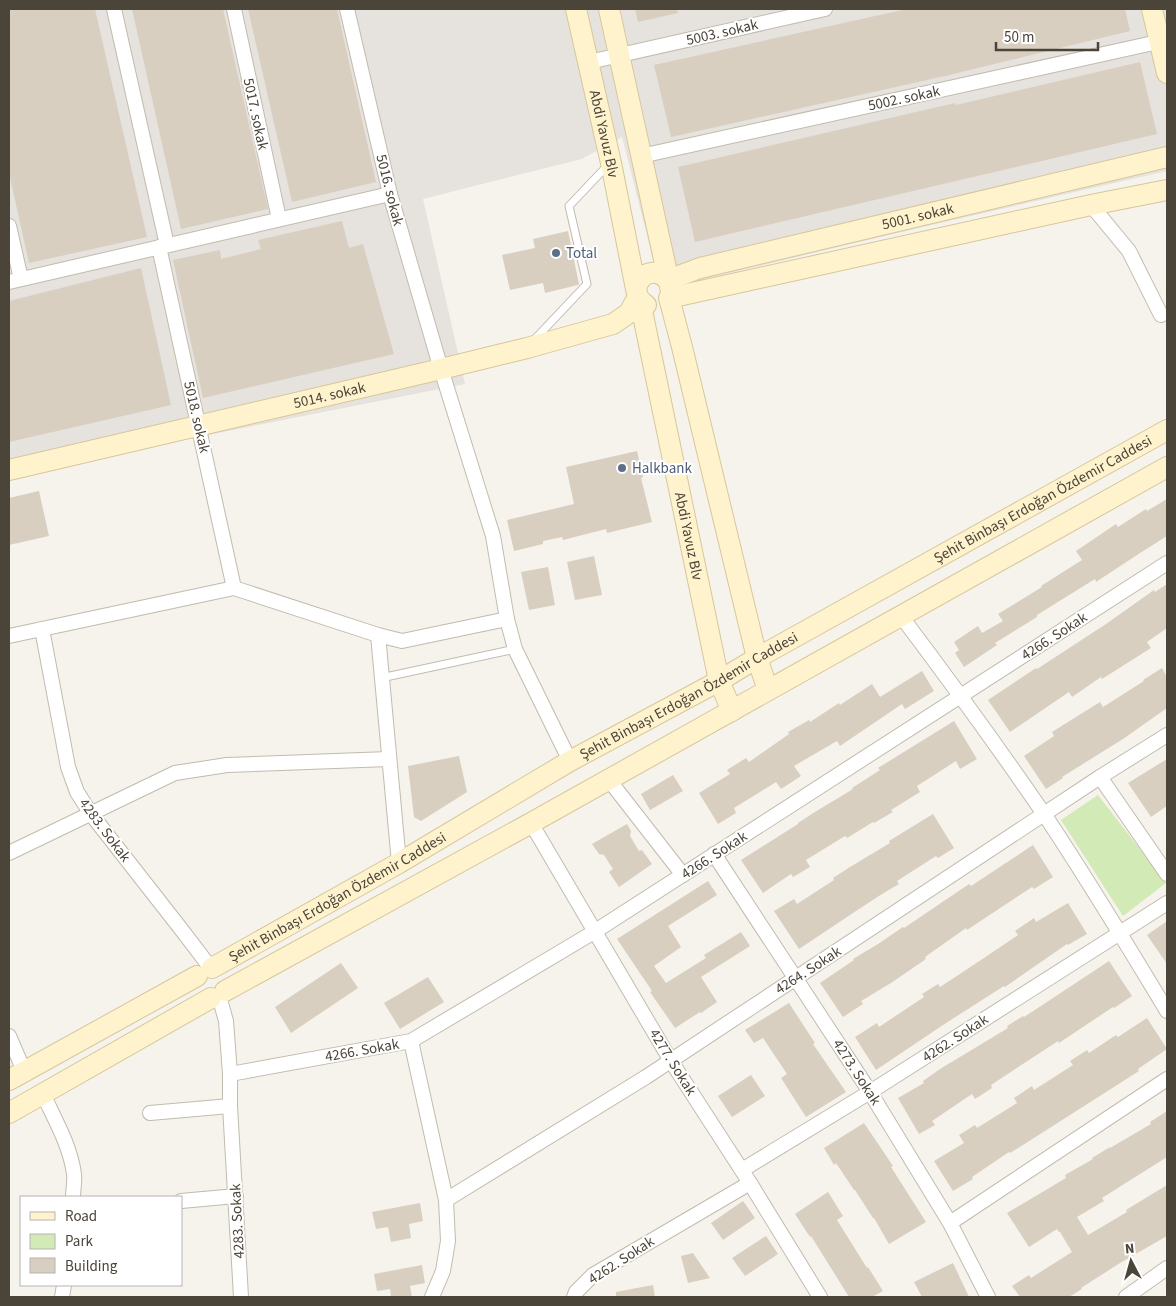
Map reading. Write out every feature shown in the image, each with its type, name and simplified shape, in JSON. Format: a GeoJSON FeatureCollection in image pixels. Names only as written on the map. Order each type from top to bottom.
{"type":"FeatureCollection","features":[{"type":"Feature","properties":{"kind":"main road","name":"Abdi Yavuz Blv"},"geometry":{"type":"LineString","coordinates":[[576,9],[589,62],[719,680],[732,711]]}},
{"type":"Feature","properties":{"kind":"main road","name":"Abdi Yavuz Blv"},"geometry":{"type":"LineString","coordinates":[[609,9],[668,289],[757,658],[768,690]]}},
{"type":"Feature","properties":{"kind":"main road"},"geometry":{"type":"LineString","coordinates":[[1152,9],[1163,40],[1167,73]]}},
{"type":"Feature","properties":{"kind":"main road","name":"5001. sokak"},"geometry":{"type":"LineString","coordinates":[[668,289],[700,268],[1167,157]]}},
{"type":"Feature","properties":{"kind":"main road","name":"5001. sokak"},"geometry":{"type":"LineString","coordinates":[[668,289],[1167,190]]}},
{"type":"Feature","properties":{"kind":"main road"},"geometry":{"type":"LineString","coordinates":[[651,272],[661,274],[668,289],[662,305],[648,306],[638,296],[639,280],[643,276],[651,272]]}},
{"type":"Feature","properties":{"kind":"main road","name":"5014. sokak"},"geometry":{"type":"LineString","coordinates":[[9,470],[527,348],[613,324],[629,313],[638,296]]}},
{"type":"Feature","properties":{"kind":"main road","name":"Şehit Binbaşı Erdoğan Özdemir Caddesi"},"geometry":{"type":"LineString","coordinates":[[16,1075],[399,863],[570,761],[1167,430]]}},
{"type":"Feature","properties":{"kind":"main road","name":"Şehit Binbaşı Erdoğan Özdemir Caddesi"},"geometry":{"type":"LineString","coordinates":[[9,1113],[218,995],[531,824],[1167,466]]}},
{"type":"Feature","properties":{"kind":"main road"},"geometry":{"type":"LineString","coordinates":[[219,969],[226,977],[227,987],[218,995],[206,998],[198,991],[196,981],[204,971],[219,969]]}},
{"type":"Feature","properties":{"kind":"street","name":"5018. sokak"},"geometry":{"type":"LineString","coordinates":[[114,9],[234,588]]}},
{"type":"Feature","properties":{"kind":"street","name":"5017. sokak"},"geometry":{"type":"LineString","coordinates":[[234,9],[279,219]]}},
{"type":"Feature","properties":{"kind":"street","name":"5016. sokak"},"geometry":{"type":"LineString","coordinates":[[347,9],[390,194],[441,369],[493,536],[507,619],[515,649],[570,761]]}},
{"type":"Feature","properties":{"kind":"street","name":"5003. sokak"},"geometry":{"type":"LineString","coordinates":[[589,62],[784,13],[825,9]]}},
{"type":"Feature","properties":{"kind":"street","name":"5002. sokak"},"geometry":{"type":"LineString","coordinates":[[641,156],[1163,40]]}},
{"type":"Feature","properties":{"kind":"street"},"geometry":{"type":"LineString","coordinates":[[9,226],[15,280],[390,194]]}},
{"type":"Feature","properties":{"kind":"street"},"geometry":{"type":"LineString","coordinates":[[1091,205],[1128,251],[1161,315]]}},
{"type":"Feature","properties":{"kind":"street","name":"4266. Sokak"},"geometry":{"type":"LineString","coordinates":[[230,1074],[411,1040],[594,932],[1167,563]]}},
{"type":"Feature","properties":{"kind":"street"},"geometry":{"type":"LineString","coordinates":[[9,636],[234,588],[402,641],[507,619]]}},
{"type":"Feature","properties":{"kind":"street"},"geometry":{"type":"LineString","coordinates":[[901,616],[962,696],[1044,815],[1120,933],[1167,1011]]}},
{"type":"Feature","properties":{"kind":"street","name":"4283. Sokak"},"geometry":{"type":"LineString","coordinates":[[42,629],[68,766],[77,792],[91,814],[181,929],[204,971]]}},
{"type":"Feature","properties":{"kind":"street"},"geometry":{"type":"LineString","coordinates":[[378,635],[399,863]]}},
{"type":"Feature","properties":{"kind":"street","name":"4264. Sokak"},"geometry":{"type":"LineString","coordinates":[[446,1200],[671,1061],[1100,777],[1167,735]]}},
{"type":"Feature","properties":{"kind":"street"},"geometry":{"type":"LineString","coordinates":[[9,853],[175,774],[227,765],[389,759]]}},
{"type":"Feature","properties":{"kind":"street"},"geometry":{"type":"LineString","coordinates":[[1100,777],[1167,874]]}},
{"type":"Feature","properties":{"kind":"street"},"geometry":{"type":"LineString","coordinates":[[609,780],[683,874]]}},
{"type":"Feature","properties":{"kind":"street","name":"4277. Sokak"},"geometry":{"type":"LineString","coordinates":[[531,824],[671,1061],[742,1170],[820,1297]]}},
{"type":"Feature","properties":{"kind":"street","name":"4273. Sokak"},"geometry":{"type":"LineString","coordinates":[[714,854],[870,1092],[950,1223],[988,1297]]}},
{"type":"Feature","properties":{"kind":"street","name":"4262. Sokak"},"geometry":{"type":"LineString","coordinates":[[742,1170],[870,1092],[1167,903]]}},
{"type":"Feature","properties":{"kind":"street","name":"4283. Sokak"},"geometry":{"type":"LineString","coordinates":[[218,995],[226,1021],[241,1297]]}},
{"type":"Feature","properties":{"kind":"street"},"geometry":{"type":"LineString","coordinates":[[9,1036],[16,1075]]}},
{"type":"Feature","properties":{"kind":"street"},"geometry":{"type":"LineString","coordinates":[[411,1040],[446,1200],[448,1241],[443,1271],[432,1297]]}},
{"type":"Feature","properties":{"kind":"street"},"geometry":{"type":"LineString","coordinates":[[950,1223],[1167,1079]]}},
{"type":"Feature","properties":{"kind":"street"},"geometry":{"type":"LineString","coordinates":[[43,1094],[69,1150],[74,1176],[72,1196]]}},
{"type":"Feature","properties":{"kind":"street"},"geometry":{"type":"LineString","coordinates":[[150,1114],[230,1106]]}},
{"type":"Feature","properties":{"kind":"street","name":"4262. Sokak"},"geometry":{"type":"LineString","coordinates":[[574,1297],[576,1292],[593,1275],[750,1183]]}},
{"type":"Feature","properties":{"kind":"street"},"geometry":{"type":"LineString","coordinates":[[182,1201],[236,1196]]}},
{"type":"Feature","properties":{"kind":"street"},"geometry":{"type":"LineString","coordinates":[[1126,1297],[1167,1268]]}},
{"type":"Feature","properties":{"kind":"lane"},"geometry":{"type":"LineString","coordinates":[[527,348],[587,284],[569,206],[610,163]]}},
{"type":"Feature","properties":{"kind":"lane"},"geometry":{"type":"LineString","coordinates":[[382,678],[515,649]]}},
{"type":"Feature","properties":{"kind":"shaded area"},"geometry":{"type":"Polygon","coordinates":[[[9,9],[1167,9],[1167,171],[683,284],[655,267],[622,137],[582,159],[423,199],[465,384],[107,455],[9,479],[9,9]]]}},
{"type":"Feature","properties":{"kind":"green space"},"geometry":{"type":"Polygon","coordinates":[[[1098,795],[1166,883],[1123,916],[1061,820],[1098,795]]]}},
{"type":"Feature","properties":{"kind":"building"},"geometry":{"type":"Polygon","coordinates":[[[9,9],[95,9],[147,237],[29,263],[9,173],[9,9]]]}},
{"type":"Feature","properties":{"kind":"building"},"geometry":{"type":"Polygon","coordinates":[[[132,9],[223,9],[268,209],[181,229],[132,9]]]}},
{"type":"Feature","properties":{"kind":"building"},"geometry":{"type":"Polygon","coordinates":[[[248,9],[337,9],[376,182],[292,202],[248,9]]]}},
{"type":"Feature","properties":{"kind":"building"},"geometry":{"type":"Polygon","coordinates":[[[635,9],[677,9],[678,13],[638,22],[635,9]]]}},
{"type":"Feature","properties":{"kind":"building"},"geometry":{"type":"Polygon","coordinates":[[[907,9],[1125,9],[1130,31],[945,76],[671,137],[654,65],[907,9]]]}},
{"type":"Feature","properties":{"kind":"building"},"geometry":{"type":"Polygon","coordinates":[[[1140,62],[1157,134],[695,242],[678,167],[1140,62]]]}},
{"type":"Feature","properties":{"kind":"building"},"geometry":{"type":"Polygon","coordinates":[[[342,221],[349,248],[363,244],[394,354],[203,398],[173,260],[220,250],[221,259],[261,249],[258,240],[342,221]]]}},
{"type":"Feature","properties":{"kind":"building"},"geometry":{"type":"Polygon","coordinates":[[[568,231],[579,284],[545,293],[543,283],[510,290],[502,255],[535,248],[533,239],[568,231]]]}},
{"type":"Feature","properties":{"kind":"building"},"geometry":{"type":"Polygon","coordinates":[[[141,268],[171,405],[9,442],[9,301],[141,268]]]}},
{"type":"Feature","properties":{"kind":"building"},"geometry":{"type":"Polygon","coordinates":[[[637,451],[643,477],[641,478],[652,522],[607,533],[606,529],[563,540],[562,537],[514,551],[507,520],[574,504],[566,467],[637,451]]]}},
{"type":"Feature","properties":{"kind":"building"},"geometry":{"type":"Polygon","coordinates":[[[39,491],[49,536],[9,545],[9,498],[39,491]]]}},
{"type":"Feature","properties":{"kind":"building"},"geometry":{"type":"Polygon","coordinates":[[[1167,499],[1167,536],[1096,582],[1095,579],[1037,615],[1037,617],[995,643],[997,645],[964,667],[955,653],[959,650],[954,642],[978,626],[982,633],[1003,621],[998,614],[1082,560],[1076,551],[1116,524],[1118,527],[1146,509],[1147,511],[1167,499]]]}},
{"type":"Feature","properties":{"kind":"building"},"geometry":{"type":"Polygon","coordinates":[[[594,556],[602,595],[575,600],[567,562],[594,556]]]}},
{"type":"Feature","properties":{"kind":"building"},"geometry":{"type":"Polygon","coordinates":[[[548,567],[555,605],[529,610],[521,572],[548,567]]]}},
{"type":"Feature","properties":{"kind":"building"},"geometry":{"type":"Polygon","coordinates":[[[1167,584],[1167,628],[1147,642],[1151,648],[1102,679],[1101,677],[1072,697],[1069,692],[1010,732],[988,700],[1106,624],[1154,590],[1155,592],[1167,584]]]}},
{"type":"Feature","properties":{"kind":"building"},"geometry":{"type":"Polygon","coordinates":[[[1162,668],[1167,677],[1167,708],[1046,789],[1024,756],[1054,736],[1052,732],[1100,702],[1103,707],[1162,668]]]}},
{"type":"Feature","properties":{"kind":"building"},"geometry":{"type":"Polygon","coordinates":[[[922,671],[934,691],[905,709],[902,704],[840,746],[837,741],[794,766],[801,776],[781,789],[776,782],[734,808],[736,813],[718,824],[699,793],[730,774],[727,770],[746,758],[749,762],[789,734],[788,732],[809,720],[810,722],[839,703],[840,705],[872,684],[880,697],[922,671]]]}},
{"type":"Feature","properties":{"kind":"building"},"geometry":{"type":"Polygon","coordinates":[[[954,721],[977,759],[960,769],[956,761],[917,786],[920,792],[891,810],[893,812],[847,838],[845,836],[806,860],[810,867],[793,877],[791,874],[763,893],[741,860],[853,789],[880,770],[878,768],[954,721]]]}},
{"type":"Feature","properties":{"kind":"building"},"geometry":{"type":"Polygon","coordinates":[[[459,756],[467,792],[421,821],[414,817],[408,766],[459,756]]]}},
{"type":"Feature","properties":{"kind":"building"},"geometry":{"type":"Polygon","coordinates":[[[1167,759],[1167,806],[1151,817],[1128,783],[1167,759]]]}},
{"type":"Feature","properties":{"kind":"building"},"geometry":{"type":"Polygon","coordinates":[[[673,775],[683,791],[650,810],[641,794],[673,775]]]}},
{"type":"Feature","properties":{"kind":"building"},"geometry":{"type":"Polygon","coordinates":[[[933,814],[954,848],[938,858],[936,856],[897,881],[899,884],[799,949],[774,911],[794,899],[797,904],[834,880],[833,878],[933,814]]]}},
{"type":"Feature","properties":{"kind":"building"},"geometry":{"type":"Polygon","coordinates":[[[627,824],[631,831],[630,836],[639,851],[642,850],[652,864],[619,887],[609,872],[613,869],[604,855],[599,854],[592,844],[627,824]]]}},
{"type":"Feature","properties":{"kind":"building"},"geometry":{"type":"Polygon","coordinates":[[[1033,845],[1053,877],[1034,889],[1032,887],[967,930],[966,928],[925,957],[926,959],[861,1001],[863,1004],[843,1017],[820,983],[853,959],[1033,845]]]}},
{"type":"Feature","properties":{"kind":"building"},"geometry":{"type":"Polygon","coordinates":[[[708,881],[717,895],[668,926],[681,947],[654,966],[666,983],[706,958],[704,955],[741,932],[750,946],[701,977],[717,1002],[675,1028],[617,939],[708,881]]]}},
{"type":"Feature","properties":{"kind":"building"},"geometry":{"type":"Polygon","coordinates":[[[1068,903],[1087,934],[1067,944],[1005,987],[943,1025],[876,1070],[855,1037],[877,1023],[879,1027],[924,997],[922,994],[938,984],[940,987],[981,960],[1018,935],[1015,931],[1034,918],[1036,922],[1068,903]]]}},
{"type":"Feature","properties":{"kind":"building"},"geometry":{"type":"Polygon","coordinates":[[[1167,921],[1167,964],[1147,935],[1167,921]]]}},
{"type":"Feature","properties":{"kind":"building"},"geometry":{"type":"Polygon","coordinates":[[[1109,961],[1132,996],[1059,1043],[1058,1041],[991,1085],[992,1088],[975,1099],[972,1094],[932,1121],[935,1125],[919,1134],[898,1098],[924,1083],[923,1081],[940,1069],[1008,1028],[1007,1026],[1024,1017],[1109,961]]]}},
{"type":"Feature","properties":{"kind":"building"},"geometry":{"type":"Polygon","coordinates":[[[341,963],[358,988],[291,1033],[275,1007],[341,963]]]}},
{"type":"Feature","properties":{"kind":"building"},"geometry":{"type":"Polygon","coordinates":[[[428,977],[444,1002],[400,1029],[384,1003],[428,977]]]}},
{"type":"Feature","properties":{"kind":"building"},"geometry":{"type":"Polygon","coordinates":[[[789,1003],[815,1043],[813,1044],[846,1092],[806,1117],[781,1078],[787,1074],[763,1038],[754,1043],[745,1030],[789,1003]]]}},
{"type":"Feature","properties":{"kind":"building"},"geometry":{"type":"Polygon","coordinates":[[[1147,1018],[1167,1049],[1138,1069],[1139,1071],[1009,1152],[972,1177],[973,1179],[953,1191],[934,1161],[964,1143],[959,1135],[975,1125],[977,1128],[1017,1103],[1014,1098],[1032,1086],[1034,1090],[1073,1065],[1070,1061],[1087,1050],[1089,1053],[1147,1018]]]}},
{"type":"Feature","properties":{"kind":"building"},"geometry":{"type":"Polygon","coordinates":[[[751,1075],[765,1096],[732,1117],[718,1096],[751,1075]]]}},
{"type":"Feature","properties":{"kind":"building"},"geometry":{"type":"Polygon","coordinates":[[[1167,1111],[1167,1157],[1102,1198],[1104,1201],[1077,1217],[1088,1235],[1167,1185],[1167,1236],[1120,1263],[1069,1297],[1020,1297],[1012,1286],[1029,1275],[1031,1278],[1072,1252],[1057,1229],[1029,1247],[1007,1213],[1066,1178],[1065,1175],[1092,1158],[1151,1124],[1150,1122],[1167,1111]]]}},
{"type":"Feature","properties":{"kind":"building"},"geometry":{"type":"Polygon","coordinates":[[[864,1123],[893,1166],[891,1167],[926,1222],[889,1244],[874,1218],[836,1163],[834,1165],[824,1148],[864,1123]]]}},
{"type":"Feature","properties":{"kind":"building"},"geometry":{"type":"Polygon","coordinates":[[[828,1192],[843,1216],[837,1220],[883,1291],[872,1297],[849,1297],[795,1214],[828,1192]]]}},
{"type":"Feature","properties":{"kind":"building"},"geometry":{"type":"Polygon","coordinates":[[[743,1201],[755,1218],[723,1240],[711,1223],[743,1201]]]}},
{"type":"Feature","properties":{"kind":"building"},"geometry":{"type":"Polygon","coordinates":[[[420,1203],[423,1221],[409,1224],[411,1238],[391,1242],[388,1227],[376,1229],[372,1212],[420,1203]]]}},
{"type":"Feature","properties":{"kind":"building"},"geometry":{"type":"Polygon","coordinates":[[[766,1236],[778,1254],[745,1276],[732,1258],[766,1236]]]}},
{"type":"Feature","properties":{"kind":"building"},"geometry":{"type":"Polygon","coordinates":[[[693,1253],[710,1278],[688,1283],[681,1256],[693,1253]]]}},
{"type":"Feature","properties":{"kind":"building"},"geometry":{"type":"Polygon","coordinates":[[[953,1263],[969,1297],[922,1297],[914,1282],[953,1263]]]}},
{"type":"Feature","properties":{"kind":"building"},"geometry":{"type":"Polygon","coordinates":[[[422,1265],[425,1283],[410,1286],[412,1297],[391,1297],[390,1289],[377,1291],[374,1274],[422,1265]]]}},
{"type":"Feature","properties":{"kind":"building"},"geometry":{"type":"Polygon","coordinates":[[[653,1285],[655,1297],[616,1297],[616,1292],[653,1285]]]}},
{"type":"Feature","properties":{"kind":"place","name":"Total"},"geometry":{"type":"Point","coordinates":[556,253]}},
{"type":"Feature","properties":{"kind":"place","name":"Halkbank"},"geometry":{"type":"Point","coordinates":[622,468]}}]}
